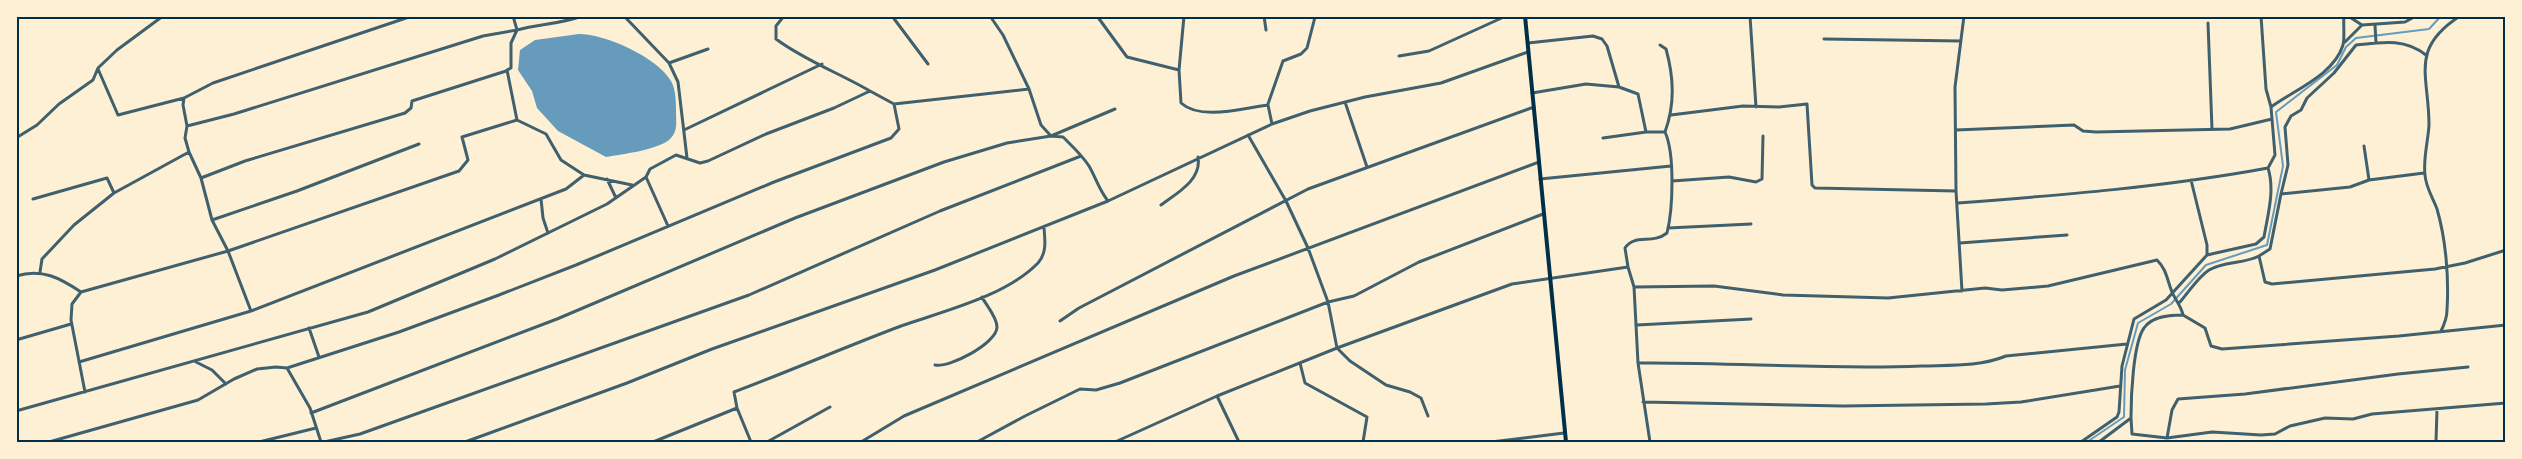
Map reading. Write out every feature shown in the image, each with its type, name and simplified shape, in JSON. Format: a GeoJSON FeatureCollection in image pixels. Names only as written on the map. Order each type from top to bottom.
{"type":"FeatureCollection","features":[{"type":"Feature","properties":{"kind":"main road"},"geometry":{"type":"LineString","coordinates":[[1525,16],[1566,442]]}},
{"type":"Feature","properties":{"kind":"street"},"geometry":{"type":"LineString","coordinates":[[16,138],[37,125],[59,104],[93,80],[98,68],[117,50],[163,16]]}},
{"type":"Feature","properties":{"kind":"street"},"geometry":{"type":"LineString","coordinates":[[98,68],[118,115],[184,98],[213,82],[412,16]]}},
{"type":"Feature","properties":{"kind":"street"},"geometry":{"type":"LineString","coordinates":[[201,178],[256,158],[405,113],[411,108],[412,101],[511,68],[511,43],[517,30],[513,16]]}},
{"type":"Feature","properties":{"kind":"street"},"geometry":{"type":"LineString","coordinates":[[187,126],[234,114],[483,36],[541,23],[562,23],[582,16]]}},
{"type":"Feature","properties":{"kind":"street"},"geometry":{"type":"LineString","coordinates":[[624,16],[669,63],[678,82],[687,158]]}},
{"type":"Feature","properties":{"kind":"street"},"geometry":{"type":"LineString","coordinates":[[784,16],[776,26],[776,39],[794,52],[822,64],[894,104],[1029,89]]}},
{"type":"Feature","properties":{"kind":"street"},"geometry":{"type":"LineString","coordinates":[[892,16],[928,63]]}},
{"type":"Feature","properties":{"kind":"street"},"geometry":{"type":"LineString","coordinates":[[990,16],[1003,35],[1029,89],[1041,124],[1051,136]]}},
{"type":"Feature","properties":{"kind":"street"},"geometry":{"type":"LineString","coordinates":[[1097,16],[1128,57],[1179,70]]}},
{"type":"Feature","properties":{"kind":"street"},"geometry":{"type":"LineString","coordinates":[[1184,16],[1179,70],[1181,103],[1189,110],[1231,111],[1268,105]]}},
{"type":"Feature","properties":{"kind":"street"},"geometry":{"type":"LineString","coordinates":[[1264,16],[1266,30]]}},
{"type":"Feature","properties":{"kind":"street"},"geometry":{"type":"LineString","coordinates":[[1399,56],[1429,51],[1506,16]]}},
{"type":"Feature","properties":{"kind":"street"},"geometry":{"type":"LineString","coordinates":[[1750,16],[1756,107]]}},
{"type":"Feature","properties":{"kind":"street"},"geometry":{"type":"LineString","coordinates":[[1962,291],[1956,191],[1955,87],[1964,16]]}},
{"type":"Feature","properties":{"kind":"street"},"geometry":{"type":"LineString","coordinates":[[2081,442],[2116,417],[2119,412],[2120,386],[2134,319],[2173,295],[2207,255],[2256,244],[2264,237],[2271,196],[2271,179],[2268,168],[2275,156],[2271,107],[2266,89],[2261,16]]}},
{"type":"Feature","properties":{"kind":"street"},"geometry":{"type":"LineString","coordinates":[[2271,107],[2326,70],[2338,57],[2343,43],[2346,16],[2362,25],[2405,22],[2415,16]]}},
{"type":"Feature","properties":{"kind":"street"},"geometry":{"type":"LineString","coordinates":[[2441,332],[2448,312],[2437,209],[2424,173],[2429,100],[2424,62],[2430,44],[2445,26],[2460,16]]}},
{"type":"Feature","properties":{"kind":"street"},"geometry":{"type":"LineString","coordinates":[[1272,124],[1268,105],[1283,61],[1301,54],[1307,48],[1316,17]]}},
{"type":"Feature","properties":{"kind":"street"},"geometry":{"type":"LineString","coordinates":[[2208,23],[2212,129]]}},
{"type":"Feature","properties":{"kind":"street"},"geometry":{"type":"LineString","coordinates":[[2343,43],[2362,25]]}},
{"type":"Feature","properties":{"kind":"street"},"geometry":{"type":"LineString","coordinates":[[2375,25],[2376,41]]}},
{"type":"Feature","properties":{"kind":"street"},"geometry":{"type":"LineString","coordinates":[[1528,43],[1593,36],[1602,39],[1607,45],[1619,87]]}},
{"type":"Feature","properties":{"kind":"street"},"geometry":{"type":"LineString","coordinates":[[1824,39],[1961,41]]}},
{"type":"Feature","properties":{"kind":"street"},"geometry":{"type":"LineString","coordinates":[[2179,301],[2209,270],[2238,261],[2251,260],[2270,249],[2288,165],[2285,127],[2291,116],[2301,110],[2307,98],[2328,80],[2356,45],[2376,41],[2398,42],[2416,47],[2426,55]]}},
{"type":"Feature","properties":{"kind":"street"},"geometry":{"type":"LineString","coordinates":[[1650,442],[1638,363],[1634,287],[1625,248],[1634,240],[1659,239],[1668,228],[1672,181],[1665,132],[1671,115],[1672,75],[1666,50],[1660,45]]}},
{"type":"Feature","properties":{"kind":"street"},"geometry":{"type":"LineString","coordinates":[[669,63],[708,49]]}},
{"type":"Feature","properties":{"kind":"street"},"geometry":{"type":"LineString","coordinates":[[465,442],[1044,228],[1108,201],[1272,124],[1345,102],[1441,83],[1529,52]]}},
{"type":"Feature","properties":{"kind":"street"},"geometry":{"type":"LineString","coordinates":[[684,130],[822,64]]}},
{"type":"Feature","properties":{"kind":"street"},"geometry":{"type":"LineString","coordinates":[[507,70],[517,120]]}},
{"type":"Feature","properties":{"kind":"street"},"geometry":{"type":"LineString","coordinates":[[1532,93],[1586,84],[1619,87],[1638,94],[1646,132]]}},
{"type":"Feature","properties":{"kind":"street"},"geometry":{"type":"LineString","coordinates":[[16,411],[368,312],[438,285],[548,233],[616,198],[646,177],[650,169],[676,155],[700,163],[708,161],[870,91]]}},
{"type":"Feature","properties":{"kind":"street"},"geometry":{"type":"LineString","coordinates":[[184,98],[189,152],[201,178],[212,220],[228,250],[251,311]]}},
{"type":"Feature","properties":{"kind":"street"},"geometry":{"type":"LineString","coordinates":[[1345,102],[1367,166]]}},
{"type":"Feature","properties":{"kind":"street"},"geometry":{"type":"LineString","coordinates":[[50,442],[198,400],[257,369],[287,368],[399,332],[576,266],[774,182],[891,138],[899,129],[894,104]]}},
{"type":"Feature","properties":{"kind":"street"},"geometry":{"type":"LineString","coordinates":[[1671,115],[1704,110],[1807,104],[1812,185],[1815,188],[1956,191]]}},
{"type":"Feature","properties":{"kind":"street"},"geometry":{"type":"LineString","coordinates":[[1060,321],[1079,308],[1308,189],[1534,107]]}},
{"type":"Feature","properties":{"kind":"street"},"geometry":{"type":"LineString","coordinates":[[1051,136],[1115,109]]}},
{"type":"Feature","properties":{"kind":"street"},"geometry":{"type":"LineString","coordinates":[[1956,129],[2074,125],[2083,131],[2096,132],[2230,129],[2272,119]]}},
{"type":"Feature","properties":{"kind":"street"},"geometry":{"type":"LineString","coordinates":[[86,392],[71,324],[72,304],[81,292],[228,250],[459,171],[468,160],[462,137],[517,120],[546,134],[561,160],[584,175],[634,185]]}},
{"type":"Feature","properties":{"kind":"street"},"geometry":{"type":"LineString","coordinates":[[1603,138],[1646,132],[1665,132]]}},
{"type":"Feature","properties":{"kind":"street"},"geometry":{"type":"LineString","coordinates":[[1248,135],[1286,201],[1308,248],[1328,302],[1337,348],[1350,361],[1386,385],[1421,398],[1428,416]]}},
{"type":"Feature","properties":{"kind":"street"},"geometry":{"type":"LineString","coordinates":[[1672,181],[1715,177],[1756,182],[1762,179],[1762,135]]}},
{"type":"Feature","properties":{"kind":"street"},"geometry":{"type":"LineString","coordinates":[[311,413],[546,324],[795,218],[902,178],[1007,143],[1051,136],[1063,137],[1082,156],[1099,190],[1108,201]]}},
{"type":"Feature","properties":{"kind":"street"},"geometry":{"type":"LineString","coordinates":[[212,220],[297,191],[419,144]]}},
{"type":"Feature","properties":{"kind":"street"},"geometry":{"type":"LineString","coordinates":[[2364,146],[2369,180]]}},
{"type":"Feature","properties":{"kind":"street"},"geometry":{"type":"LineString","coordinates":[[40,272],[42,259],[74,225],[114,193],[189,152]]}},
{"type":"Feature","properties":{"kind":"street"},"geometry":{"type":"LineString","coordinates":[[287,368],[311,413],[322,442],[371,430],[749,294],[940,211],[1082,156]]}},
{"type":"Feature","properties":{"kind":"street"},"geometry":{"type":"LineString","coordinates":[[1161,205],[1191,182],[1199,165],[1198,157]]}},
{"type":"Feature","properties":{"kind":"street"},"geometry":{"type":"LineString","coordinates":[[861,442],[904,416],[936,401],[1308,248],[1539,162]]}},
{"type":"Feature","properties":{"kind":"street"},"geometry":{"type":"LineString","coordinates":[[1540,179],[1671,166]]}},
{"type":"Feature","properties":{"kind":"street"},"geometry":{"type":"LineString","coordinates":[[1958,203],[2034,198],[2191,180],[2268,168]]}},
{"type":"Feature","properties":{"kind":"street"},"geometry":{"type":"LineString","coordinates":[[2281,194],[2350,187],[2369,180],[2424,173]]}},
{"type":"Feature","properties":{"kind":"street"},"geometry":{"type":"LineString","coordinates":[[80,362],[251,311],[566,189],[584,175]]}},
{"type":"Feature","properties":{"kind":"street"},"geometry":{"type":"LineString","coordinates":[[646,177],[668,226]]}},
{"type":"Feature","properties":{"kind":"street"},"geometry":{"type":"LineString","coordinates":[[33,199],[107,178],[114,193]]}},
{"type":"Feature","properties":{"kind":"street"},"geometry":{"type":"LineString","coordinates":[[606,179],[616,198]]}},
{"type":"Feature","properties":{"kind":"street"},"geometry":{"type":"LineString","coordinates":[[2191,180],[2207,245],[2207,255]]}},
{"type":"Feature","properties":{"kind":"street"},"geometry":{"type":"LineString","coordinates":[[541,199],[543,218],[548,233]]}},
{"type":"Feature","properties":{"kind":"street"},"geometry":{"type":"LineString","coordinates":[[976,442],[1080,390],[1096,390],[1120,383],[1328,302],[1354,296],[1419,262],[1543,214]]}},
{"type":"Feature","properties":{"kind":"street"},"geometry":{"type":"LineString","coordinates":[[1668,228],[1751,224]]}},
{"type":"Feature","properties":{"kind":"street"},"geometry":{"type":"LineString","coordinates":[[751,442],[737,408],[734,392],[982,297],[1016,279],[1039,261],[1046,245],[1044,228]]}},
{"type":"Feature","properties":{"kind":"street"},"geometry":{"type":"LineString","coordinates":[[1960,243],[2067,235]]}},
{"type":"Feature","properties":{"kind":"street"},"geometry":{"type":"LineString","coordinates":[[2259,256],[2262,276],[2265,282],[2272,284],[2445,267],[2505,250]]}},
{"type":"Feature","properties":{"kind":"street"},"geometry":{"type":"LineString","coordinates":[[1634,287],[1714,286],[1783,295],[1888,298],[1984,288],[2002,291],[2048,286],[2157,260],[2164,267],[2173,295],[2179,301],[2183,315]]}},
{"type":"Feature","properties":{"kind":"street"},"geometry":{"type":"LineString","coordinates":[[1115,442],[1217,396],[1337,348],[1512,284],[1628,267]]}},
{"type":"Feature","properties":{"kind":"street"},"geometry":{"type":"LineString","coordinates":[[16,276],[40,272],[62,279],[81,292]]}},
{"type":"Feature","properties":{"kind":"street"},"geometry":{"type":"LineString","coordinates":[[935,365],[942,367],[970,355],[995,332],[997,326],[982,297]]}},
{"type":"Feature","properties":{"kind":"street"},"geometry":{"type":"LineString","coordinates":[[2505,325],[2222,349],[2211,346],[2205,328],[2183,315],[2169,315],[2150,322],[2143,329],[2134,364],[2131,418],[2132,434],[2167,438],[2212,432],[2268,435],[2325,418],[2353,419],[2372,414],[2505,403]]}},
{"type":"Feature","properties":{"kind":"street"},"geometry":{"type":"LineString","coordinates":[[1637,325],[1750,319]]}},
{"type":"Feature","properties":{"kind":"street"},"geometry":{"type":"LineString","coordinates":[[16,340],[71,324]]}},
{"type":"Feature","properties":{"kind":"street"},"geometry":{"type":"LineString","coordinates":[[309,328],[319,357]]}},
{"type":"Feature","properties":{"kind":"street"},"geometry":{"type":"LineString","coordinates":[[1638,363],[1703,362],[1878,368],[1988,364],[2006,356],[2127,344]]}},
{"type":"Feature","properties":{"kind":"street"},"geometry":{"type":"LineString","coordinates":[[196,362],[212,370],[226,384]]}},
{"type":"Feature","properties":{"kind":"street"},"geometry":{"type":"LineString","coordinates":[[1300,363],[1305,383],[1367,417],[1363,442]]}},
{"type":"Feature","properties":{"kind":"street"},"geometry":{"type":"LineString","coordinates":[[2167,438],[2172,410],[2178,399],[2246,394],[2468,367]]}},
{"type":"Feature","properties":{"kind":"street"},"geometry":{"type":"LineString","coordinates":[[1643,402],[1844,406],[1986,404],[2021,402],[2120,386]]}},
{"type":"Feature","properties":{"kind":"street"},"geometry":{"type":"LineString","coordinates":[[1217,396],[1239,442]]}},
{"type":"Feature","properties":{"kind":"street"},"geometry":{"type":"LineString","coordinates":[[767,442],[830,407]]}},
{"type":"Feature","properties":{"kind":"street"},"geometry":{"type":"LineString","coordinates":[[652,442],[737,408]]}},
{"type":"Feature","properties":{"kind":"street"},"geometry":{"type":"LineString","coordinates":[[2436,442],[2437,409]]}},
{"type":"Feature","properties":{"kind":"street"},"geometry":{"type":"LineString","coordinates":[[2098,442],[2131,418]]}},
{"type":"Feature","properties":{"kind":"street"},"geometry":{"type":"LineString","coordinates":[[259,442],[316,428]]}},
{"type":"Feature","properties":{"kind":"street"},"geometry":{"type":"LineString","coordinates":[[1491,442],[1564,433]]}},
{"type":"Feature","properties":{"kind":"street"},"geometry":{"type":"LineString","coordinates":[[1677,442],[1784,442]]}},
{"type":"Feature","properties":{"kind":"water"},"geometry":{"type":"Polygon","coordinates":[[[579,34],[602,38],[630,48],[664,72],[673,84],[675,96],[676,126],[671,138],[658,146],[606,157],[558,131],[537,108],[532,91],[518,70],[520,50],[535,40],[579,34]]]}},
{"type":"Feature","properties":{"kind":"waterway"},"geometry":{"type":"LineString","coordinates":[[2087,442],[2124,417],[2125,370],[2138,323],[2171,304],[2206,265],[2267,245],[2283,166],[2276,112],[2337,65],[2346,47],[2356,38],[2429,29],[2441,16]]}}]}
